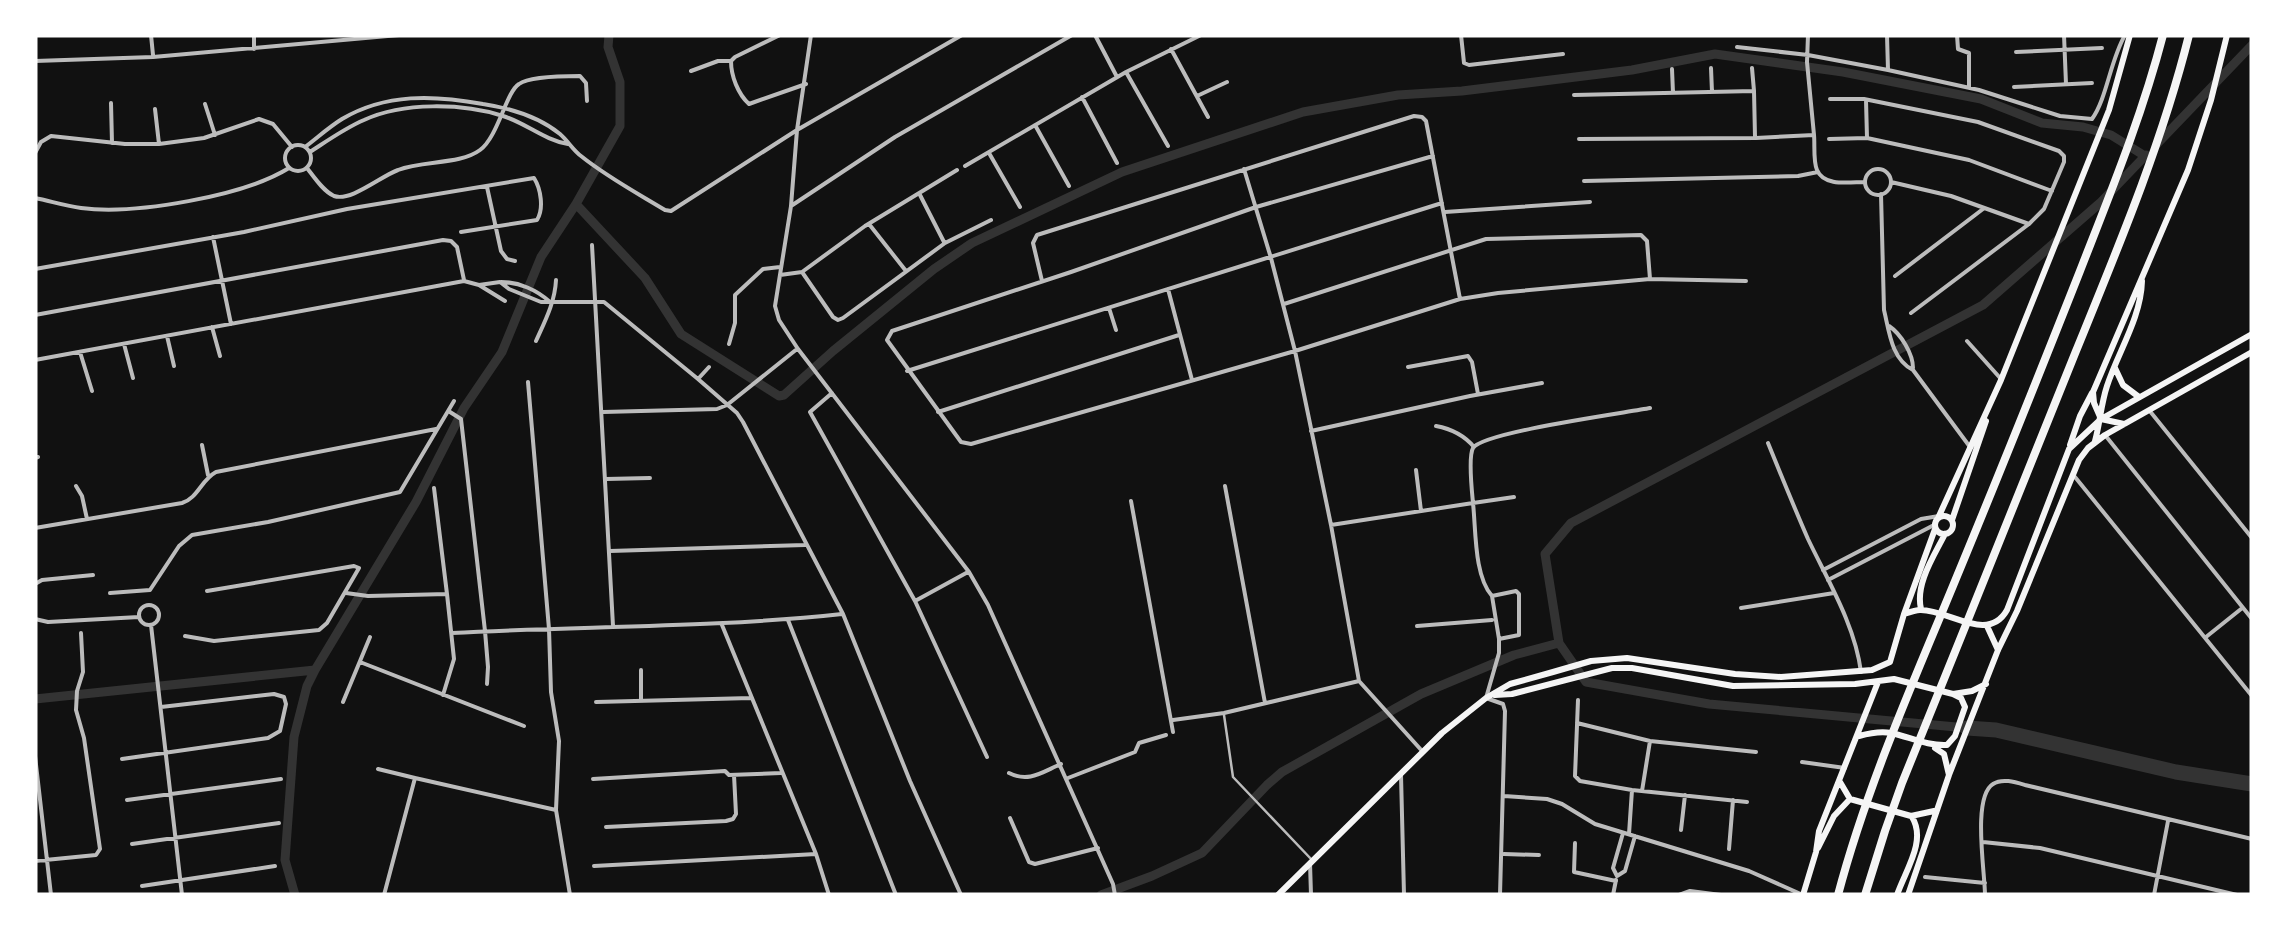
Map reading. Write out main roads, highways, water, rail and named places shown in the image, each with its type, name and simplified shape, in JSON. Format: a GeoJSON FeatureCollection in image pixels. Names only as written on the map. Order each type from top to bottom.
{"type":"FeatureCollection","features":[{"type":"Feature","properties":{"kind":"highway"},"geometry":{"type":"LineString","coordinates":[[1838,895],[1858,827],[1895,728],[2122,162],[2163,35]]}},
{"type":"Feature","properties":{"kind":"highway"},"geometry":{"type":"LineString","coordinates":[[1865,895],[1902,784],[2103,284],[2163,122],[2189,35]]}},
{"type":"Feature","properties":{"kind":"main road"},"geometry":{"type":"LineString","coordinates":[[1894,679],[1890,662],[1935,527],[2002,380],[2109,110],[2128,35]]}},
{"type":"Feature","properties":{"kind":"main road"},"geometry":{"type":"LineString","coordinates":[[1904,614],[1921,609],[1987,626],[2001,620],[2007,610],[2080,416],[2188,170],[2227,35]]}},
{"type":"Feature","properties":{"kind":"main road"},"geometry":{"type":"LineString","coordinates":[[2095,442],[2105,391],[2137,310],[2142,281]]}},
{"type":"Feature","properties":{"kind":"main road"},"geometry":{"type":"LineString","coordinates":[[2069,449],[2100,419],[2252,334]]}},
{"type":"Feature","properties":{"kind":"main road"},"geometry":{"type":"LineString","coordinates":[[1857,736],[1889,733],[1947,745],[1959,738],[1974,714],[2083,453],[2106,435],[2252,352]]}},
{"type":"Feature","properties":{"kind":"main road"},"geometry":{"type":"LineString","coordinates":[[2114,367],[2122,385],[2139,397]]}},
{"type":"Feature","properties":{"kind":"main road"},"geometry":{"type":"LineString","coordinates":[[2093,392],[2100,419]]}},
{"type":"Feature","properties":{"kind":"main road"},"geometry":{"type":"LineString","coordinates":[[1921,609],[1920,588],[1953,527],[1986,415]]}},
{"type":"Feature","properties":{"kind":"main road"},"geometry":{"type":"LineString","coordinates":[[2100,419],[2125,424]]}},
{"type":"Feature","properties":{"kind":"main road"},"geometry":{"type":"LineString","coordinates":[[1940,516],[1952,520]]}},
{"type":"Feature","properties":{"kind":"main road"},"geometry":{"type":"LineString","coordinates":[[1935,527],[1946,534]]}},
{"type":"Feature","properties":{"kind":"main road"},"geometry":{"type":"LineString","coordinates":[[1987,626],[1998,650]]}},
{"type":"Feature","properties":{"kind":"main road"},"geometry":{"type":"LineString","coordinates":[[1278,895],[1442,733],[1510,684],[1591,661],[1627,658],[1754,676],[1861,672],[1890,662]]}},
{"type":"Feature","properties":{"kind":"main road"},"geometry":{"type":"LineString","coordinates":[[1490,696],[1512,694],[1596,671],[1632,668],[1733,686],[1894,679],[1953,694],[1964,702],[1959,738],[1908,895]]}},
{"type":"Feature","properties":{"kind":"main road"},"geometry":{"type":"LineString","coordinates":[[1816,852],[1818,830],[1878,682]]}},
{"type":"Feature","properties":{"kind":"main road"},"geometry":{"type":"LineString","coordinates":[[1953,694],[1986,684]]}},
{"type":"Feature","properties":{"kind":"main road"},"geometry":{"type":"LineString","coordinates":[[1930,744],[1944,754],[1949,775]]}},
{"type":"Feature","properties":{"kind":"main road"},"geometry":{"type":"LineString","coordinates":[[1840,781],[1850,800],[1911,816],[1936,810]]}},
{"type":"Feature","properties":{"kind":"main road"},"geometry":{"type":"LineString","coordinates":[[1803,895],[1816,852],[1834,816],[1850,800]]}},
{"type":"Feature","properties":{"kind":"main road"},"geometry":{"type":"LineString","coordinates":[[1896,895],[1917,842],[1918,832],[1911,816]]}},
{"type":"Feature","properties":{"kind":"waterway"},"geometry":{"type":"LineString","coordinates":[[576,204],[620,126],[620,82],[608,47],[609,35]]}},
{"type":"Feature","properties":{"kind":"waterway"},"geometry":{"type":"LineString","coordinates":[[2157,144],[2252,45]]}},
{"type":"Feature","properties":{"kind":"waterway"},"geometry":{"type":"LineString","coordinates":[[35,699],[315,670],[416,502],[464,408],[502,352],[541,257],[576,204],[645,278],[681,334],[779,396],[934,269],[972,243],[1122,172],[1303,112],[1398,95],[1632,70],[1715,54],[1843,72],[1981,99],[2042,123],[2083,127],[2111,135],[2145,156]]}},
{"type":"Feature","properties":{"kind":"waterway"},"geometry":{"type":"LineString","coordinates":[[1967,728],[1709,704],[1586,682],[1559,643],[1545,554],[1571,523],[1983,305],[2100,203],[2146,155]]}},
{"type":"Feature","properties":{"kind":"waterway"},"geometry":{"type":"LineString","coordinates":[[1101,895],[1202,853],[1282,772],[1421,694],[1514,655],[1559,643]]}},
{"type":"Feature","properties":{"kind":"waterway"},"geometry":{"type":"LineString","coordinates":[[295,895],[285,860],[294,737],[315,670]]}},
{"type":"Feature","properties":{"kind":"waterway"},"geometry":{"type":"LineString","coordinates":[[1967,728],[1996,730],[2176,772],[2252,784]]}}]}
